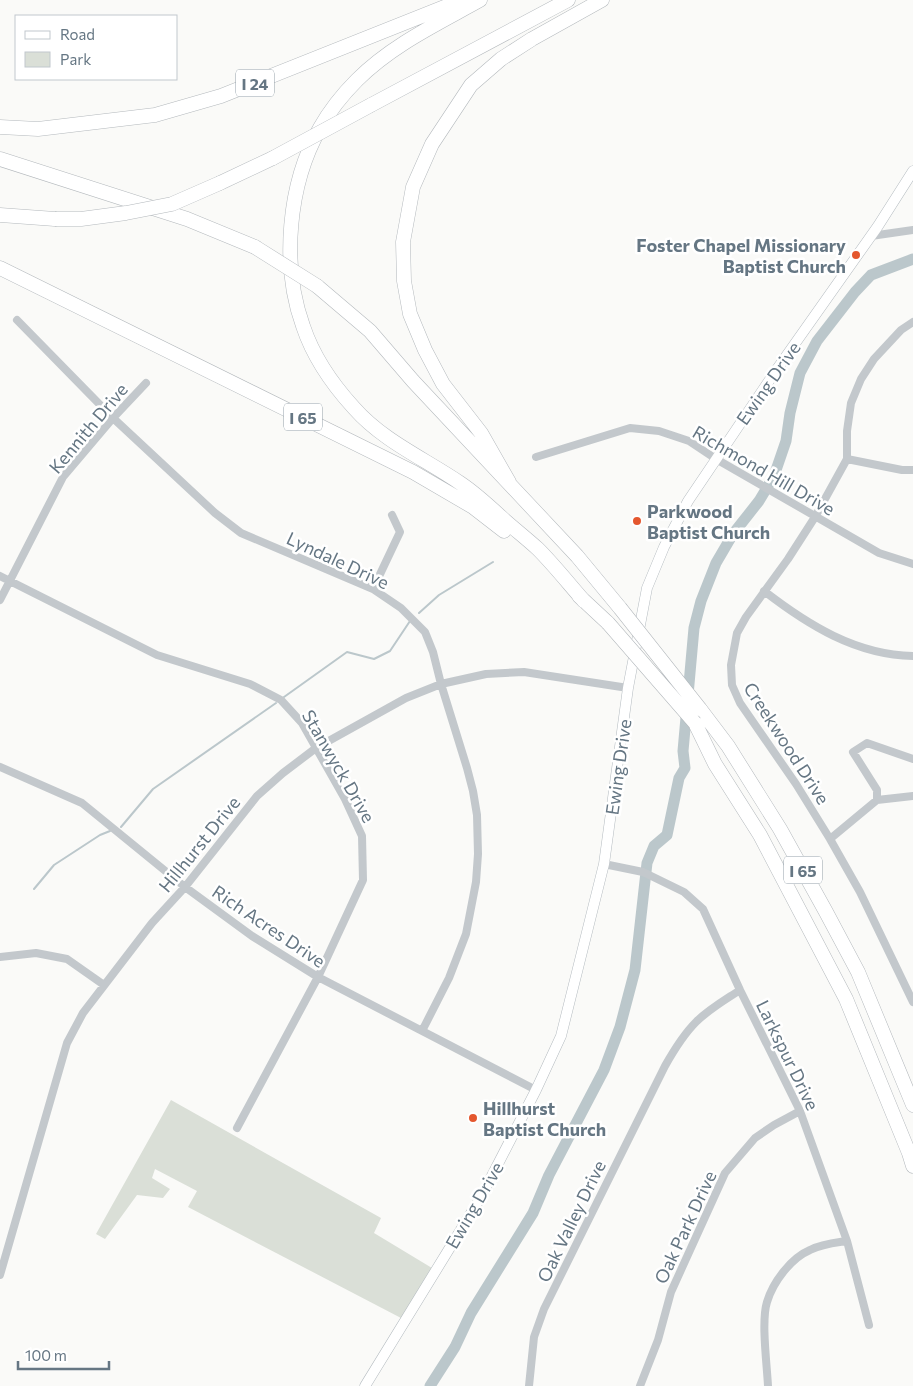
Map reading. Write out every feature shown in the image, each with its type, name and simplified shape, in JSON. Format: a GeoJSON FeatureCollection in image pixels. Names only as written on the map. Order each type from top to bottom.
{"type":"FeatureCollection","features":[{"type":"Feature","properties":{"kind":"highway","name":"I 24"},"geometry":{"type":"LineString","coordinates":[[0,127],[47,128],[155,115],[221,96],[462,0]]}},
{"type":"Feature","properties":{"kind":"highway"},"geometry":{"type":"LineString","coordinates":[[480,0],[408,40],[381,58],[357,80],[328,115],[309,150],[296,199],[292,225],[290,262],[294,296],[303,327],[315,352],[328,376],[355,410],[375,428],[481,498],[539,550],[584,601]]}},
{"type":"Feature","properties":{"kind":"highway"},"geometry":{"type":"LineString","coordinates":[[0,216],[81,219],[172,204],[273,158],[568,0]]}},
{"type":"Feature","properties":{"kind":"highway"},"geometry":{"type":"LineString","coordinates":[[509,482],[481,433],[443,384],[425,350],[410,314],[404,281],[403,242],[413,187],[432,144],[471,85],[501,59],[524,44],[602,0]]}},
{"type":"Feature","properties":{"kind":"highway","name":"I 65"},"geometry":{"type":"LineString","coordinates":[[0,158],[187,219],[255,247],[317,286],[370,331],[577,556],[700,708],[728,746],[780,830],[858,972],[913,1105]]}},
{"type":"Feature","properties":{"kind":"highway","name":"I 65"},"geometry":{"type":"LineString","coordinates":[[0,268],[226,381],[322,426],[441,487],[473,507],[521,544],[608,623],[695,723],[715,764],[760,835],[846,999],[906,1144],[913,1166]]}},
{"type":"Feature","properties":{"kind":"main road","name":"Ewing Drive"},"geometry":{"type":"LineString","coordinates":[[365,1386],[481,1197],[536,1090],[561,1036],[604,864],[628,688],[647,588],[664,547],[688,501],[776,369],[871,236],[913,172]]}},
{"type":"Feature","properties":{"kind":"street"},"geometry":{"type":"LineString","coordinates":[[871,236],[913,230]]}},
{"type":"Feature","properties":{"kind":"street","name":"Lyndale Drive"},"geometry":{"type":"LineString","coordinates":[[17,320],[113,418],[215,513],[241,532],[373,589],[401,608],[425,632],[433,652],[441,684],[468,768],[473,791],[477,815],[477,872],[466,934],[449,978],[422,1032]]}},
{"type":"Feature","properties":{"kind":"street","name":"Creekwood Drive"},"geometry":{"type":"LineString","coordinates":[[913,322],[901,330],[874,359],[861,379],[851,403],[847,431],[847,459],[815,517],[788,560],[746,616],[737,633],[731,665],[732,685],[740,703],[796,784],[830,839],[860,892],[913,1002]]}},
{"type":"Feature","properties":{"kind":"street","name":"Kennith Drive"},"geometry":{"type":"LineString","coordinates":[[0,600],[63,477],[146,382]]}},
{"type":"Feature","properties":{"kind":"street","name":"Richmond Hill Drive"},"geometry":{"type":"LineString","coordinates":[[536,457],[630,428],[659,431],[689,441],[716,459],[879,553],[913,564]]}},
{"type":"Feature","properties":{"kind":"street"},"geometry":{"type":"LineString","coordinates":[[847,459],[902,470],[913,470]]}},
{"type":"Feature","properties":{"kind":"street"},"geometry":{"type":"LineString","coordinates":[[373,589],[400,532],[392,515]]}},
{"type":"Feature","properties":{"kind":"street","name":"Stanwyck Drive"},"geometry":{"type":"LineString","coordinates":[[0,576],[157,655],[250,684],[281,700],[302,723],[345,799],[362,836],[363,880],[318,977],[237,1128]]}},
{"type":"Feature","properties":{"kind":"street"},"geometry":{"type":"LineString","coordinates":[[764,592],[814,627],[842,640],[890,654],[913,656]]}},
{"type":"Feature","properties":{"kind":"street","name":"Hillhurst Drive"},"geometry":{"type":"LineString","coordinates":[[0,1275],[67,1043],[83,1013],[152,923],[185,887],[257,796],[316,748],[406,698],[441,684],[486,674],[524,672],[628,688]]}},
{"type":"Feature","properties":{"kind":"street"},"geometry":{"type":"LineString","coordinates":[[877,800],[877,790],[853,752],[867,743],[913,759]]}},
{"type":"Feature","properties":{"kind":"street","name":"Rich Acres Drive"},"geometry":{"type":"LineString","coordinates":[[0,766],[82,803],[185,887],[252,936],[318,977],[536,1090]]}},
{"type":"Feature","properties":{"kind":"street"},"geometry":{"type":"LineString","coordinates":[[830,839],[877,800],[913,796]]}},
{"type":"Feature","properties":{"kind":"street","name":"Larkspur Drive"},"geometry":{"type":"LineString","coordinates":[[604,864],[643,872],[684,892],[703,909],[740,990],[800,1111],[847,1241],[869,1325]]}},
{"type":"Feature","properties":{"kind":"street"},"geometry":{"type":"LineString","coordinates":[[0,957],[36,953],[68,959],[104,986]]}},
{"type":"Feature","properties":{"kind":"street","name":"Oak Valley Drive"},"geometry":{"type":"LineString","coordinates":[[529,1386],[534,1337],[544,1309],[665,1066],[678,1044],[696,1022],[711,1009],[740,990]]}},
{"type":"Feature","properties":{"kind":"street","name":"Oak Park Drive"},"geometry":{"type":"LineString","coordinates":[[640,1386],[658,1340],[671,1292],[725,1173],[755,1138],[800,1111]]}},
{"type":"Feature","properties":{"kind":"street"},"geometry":{"type":"LineString","coordinates":[[768,1386],[766,1302],[776,1282],[791,1263],[808,1250],[825,1244],[847,1241]]}},
{"type":"Feature","properties":{"kind":"green space"},"geometry":{"type":"Polygon","coordinates":[[[171,1100],[381,1218],[374,1233],[432,1268],[401,1318],[188,1207],[197,1191],[155,1169],[152,1178],[170,1189],[163,1198],[137,1195],[105,1239],[96,1234],[171,1100]]]}},
{"type":"Feature","properties":{"kind":"waterway"},"geometry":{"type":"LineString","coordinates":[[430,1386],[455,1347],[471,1313],[533,1213],[549,1175],[604,1070],[620,1027],[635,970],[647,863],[654,846],[667,835],[679,778],[685,768],[683,751],[694,628],[701,601],[716,563],[733,534],[759,501],[774,476],[786,441],[790,413],[800,373],[817,341],[855,292],[871,275],[913,259]]}},
{"type":"Feature","properties":{"kind":"waterway"},"geometry":{"type":"LineString","coordinates":[[419,613],[439,595],[493,562]]}},
{"type":"Feature","properties":{"kind":"waterway"},"geometry":{"type":"LineString","coordinates":[[284,697],[347,652],[374,659],[390,651],[410,621]]}},
{"type":"Feature","properties":{"kind":"waterway"},"geometry":{"type":"LineString","coordinates":[[121,827],[153,789],[276,703]]}},
{"type":"Feature","properties":{"kind":"waterway"},"geometry":{"type":"LineString","coordinates":[[34,889],[54,865],[100,835],[110,831]]}},
{"type":"Feature","properties":{"kind":"place","name":"Foster Chapel Missionary Baptist Church"},"geometry":{"type":"Point","coordinates":[856,255]}},
{"type":"Feature","properties":{"kind":"place","name":"Parkwood Baptist Church"},"geometry":{"type":"Point","coordinates":[637,521]}},
{"type":"Feature","properties":{"kind":"place","name":"Hillhurst Baptist Church"},"geometry":{"type":"Point","coordinates":[473,1118]}}]}
